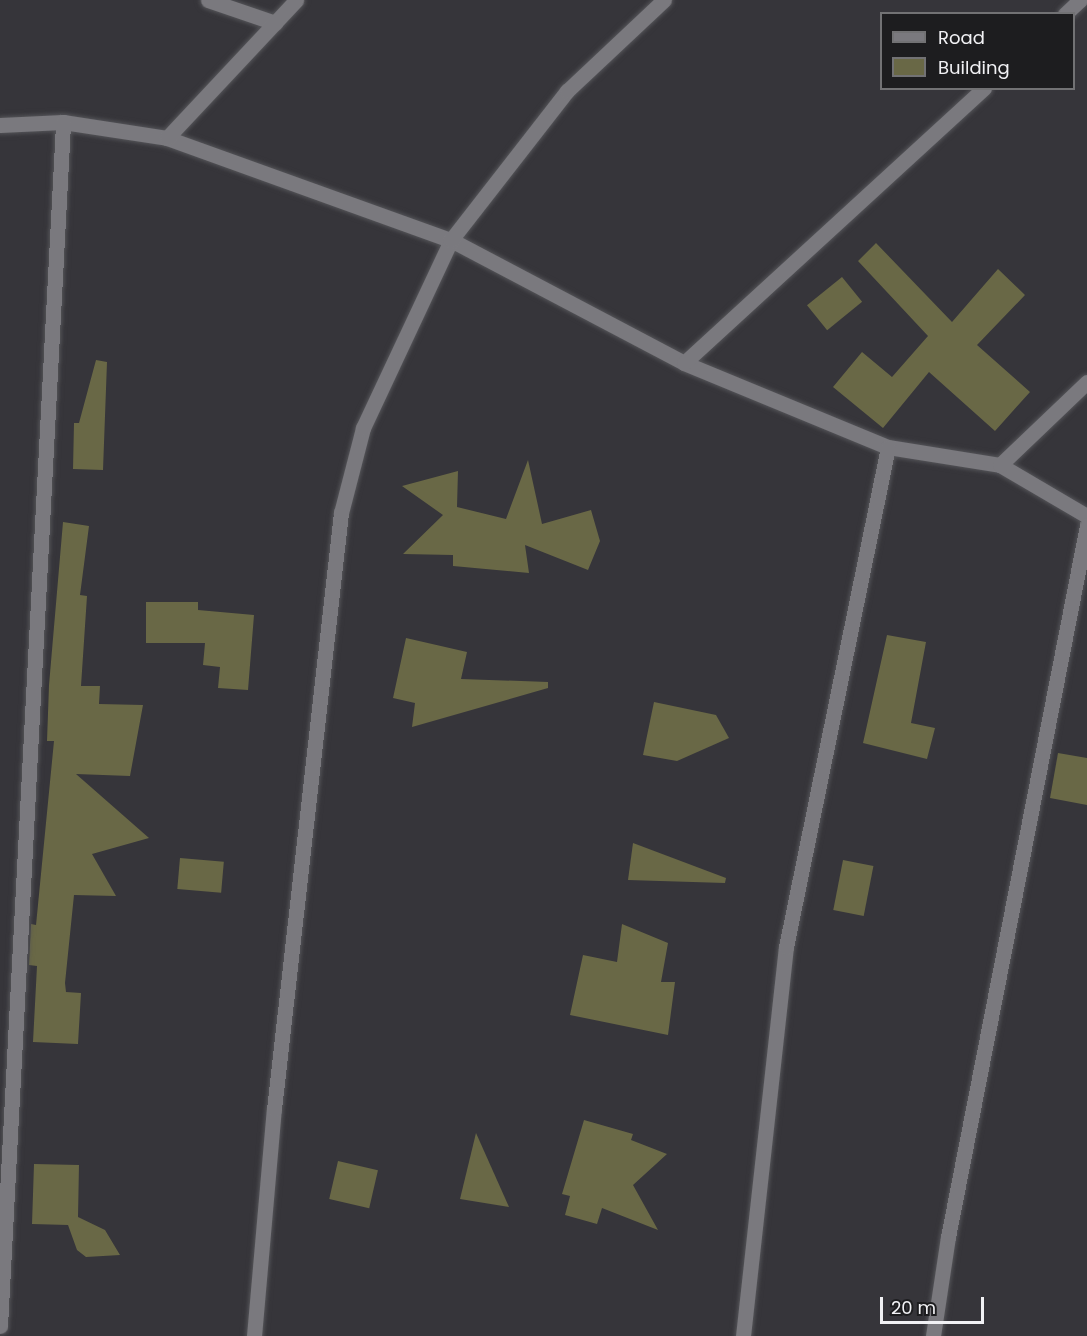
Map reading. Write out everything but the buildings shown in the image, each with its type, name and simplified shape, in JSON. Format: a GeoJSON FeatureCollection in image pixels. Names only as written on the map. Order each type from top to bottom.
{"type":"FeatureCollection","features":[{"type":"Feature","properties":{"kind":"street"},"geometry":{"type":"LineString","coordinates":[[208,0],[275,23]]}},
{"type":"Feature","properties":{"kind":"street"},"geometry":{"type":"LineString","coordinates":[[166,138],[296,0]]}},
{"type":"Feature","properties":{"kind":"street"},"geometry":{"type":"LineString","coordinates":[[255,1336],[274,1109],[341,513],[363,428],[451,240],[567,91],[664,0]]}},
{"type":"Feature","properties":{"kind":"street"},"geometry":{"type":"LineString","coordinates":[[1067,12],[1080,0]]}},
{"type":"Feature","properties":{"kind":"street"},"geometry":{"type":"LineString","coordinates":[[684,363],[982,90]]}},
{"type":"Feature","properties":{"kind":"street"},"geometry":{"type":"LineString","coordinates":[[0,1326],[63,122]]}},
{"type":"Feature","properties":{"kind":"street"},"geometry":{"type":"LineString","coordinates":[[0,125],[63,122],[166,138],[451,240],[684,363],[888,447],[1000,465],[1087,516]]}},
{"type":"Feature","properties":{"kind":"street"},"geometry":{"type":"LineString","coordinates":[[1000,465],[1087,382]]}},
{"type":"Feature","properties":{"kind":"street"},"geometry":{"type":"LineString","coordinates":[[743,1336],[786,947],[888,447]]}},
{"type":"Feature","properties":{"kind":"street"},"geometry":{"type":"LineString","coordinates":[[933,1336],[948,1237],[1087,525]]}}]}
